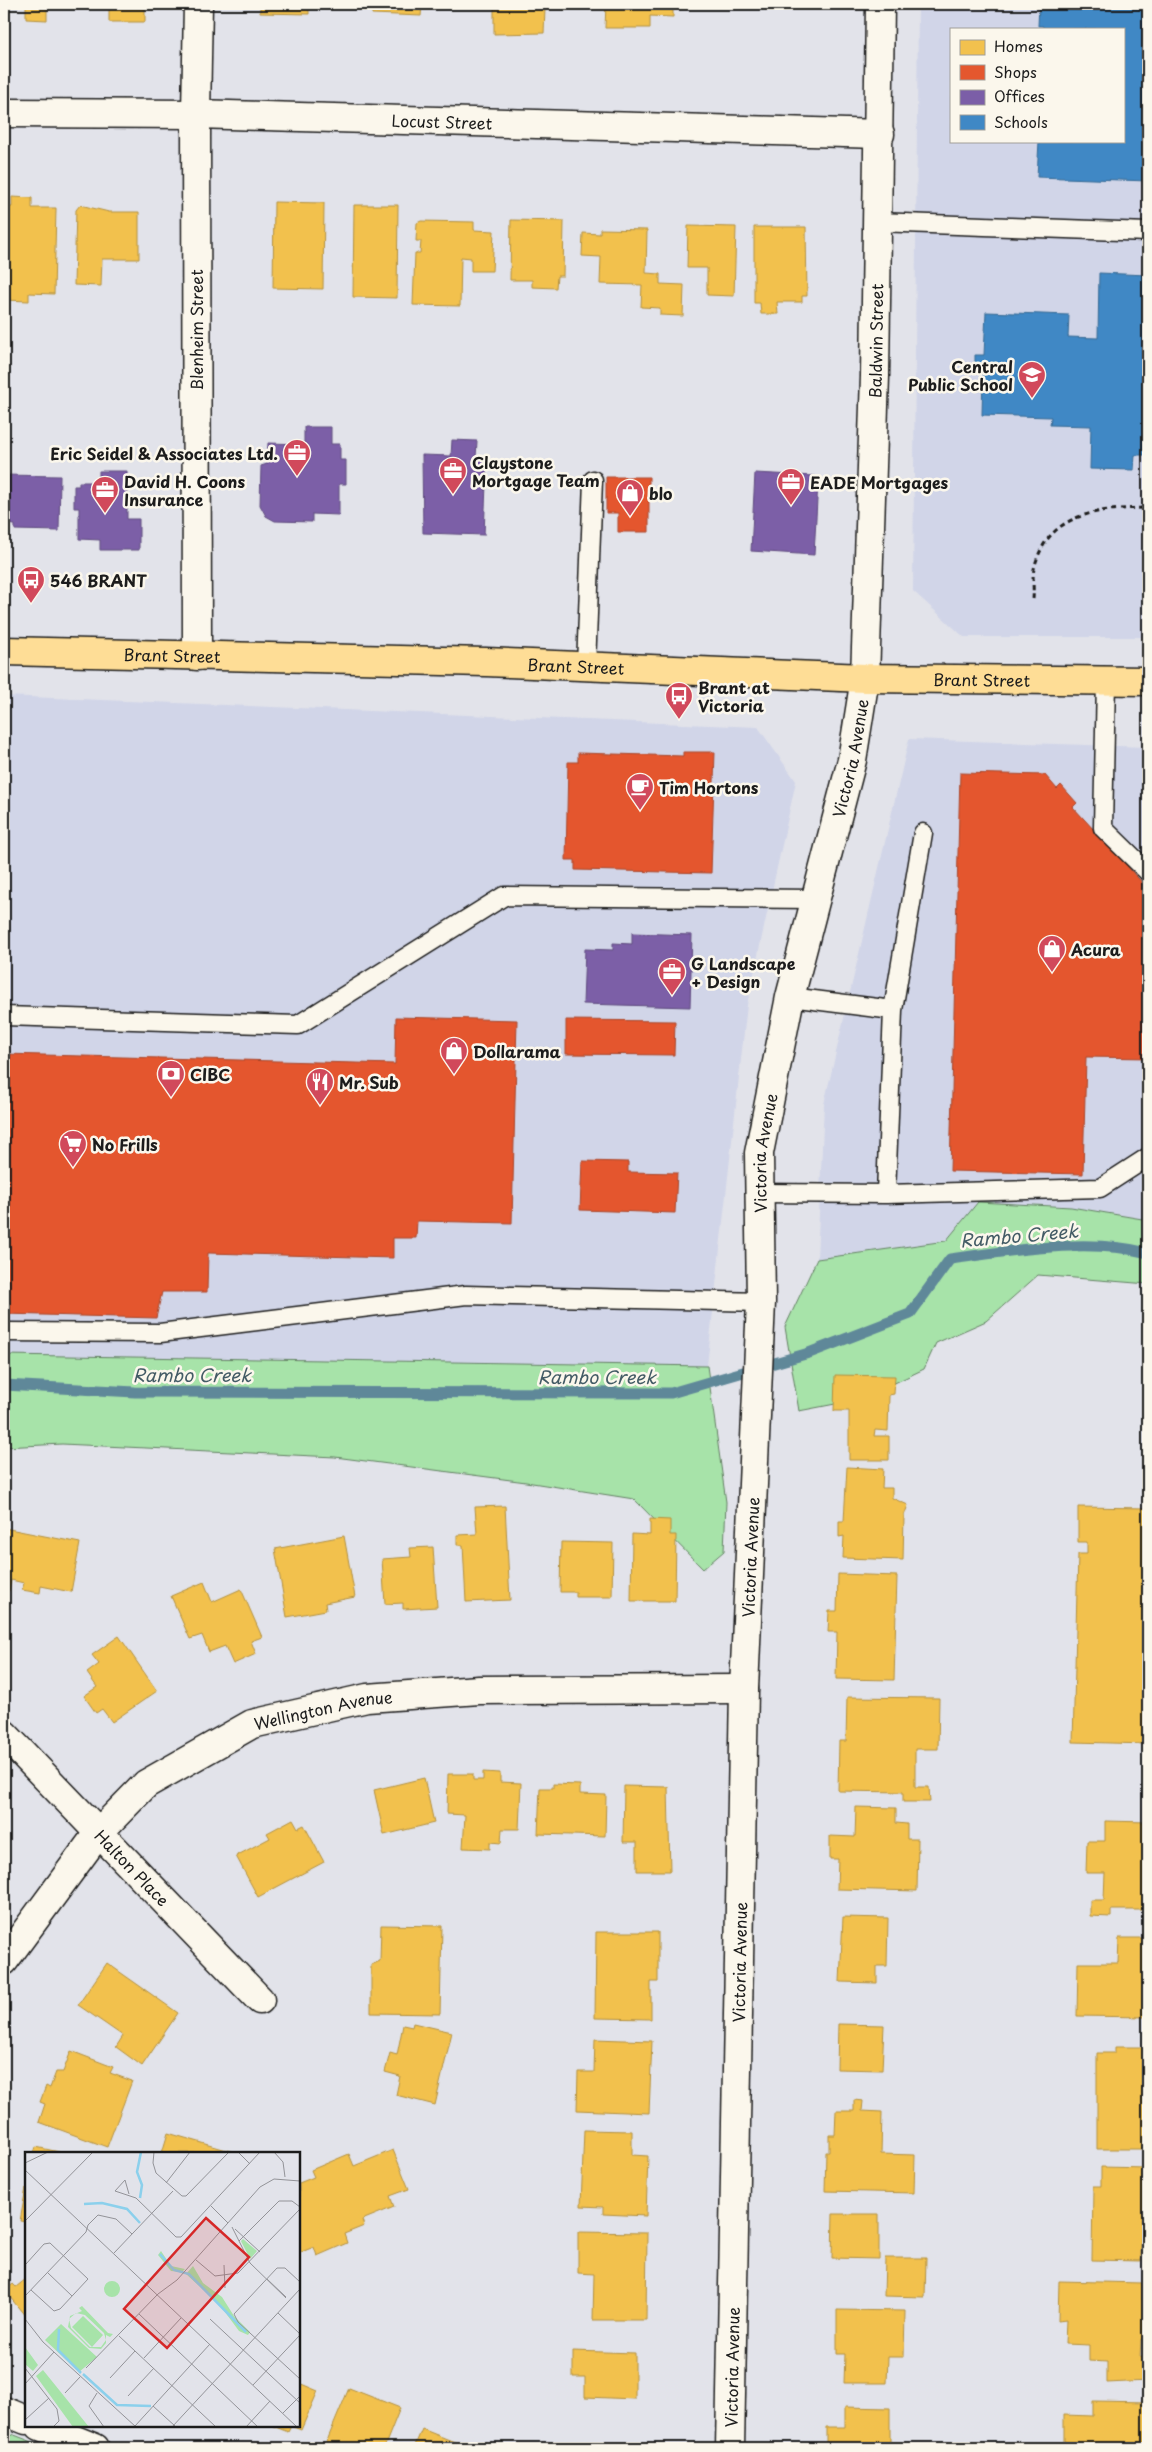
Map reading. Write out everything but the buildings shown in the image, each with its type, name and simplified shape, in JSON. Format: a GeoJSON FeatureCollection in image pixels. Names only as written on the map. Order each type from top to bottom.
{"type":"FeatureCollection","features":[{"type":"Feature","properties":{"kind":"main road","name":"Brant Street"},"geometry":{"type":"LineString","coordinates":[[4,651],[586,667],[865,678],[1148,680]]}},
{"type":"Feature","properties":{"kind":"street","name":"Blenheim Street"},"geometry":{"type":"LineString","coordinates":[[197,656],[196,114],[198,4]]}},
{"type":"Feature","properties":{"kind":"street","name":"Baldwin Street"},"geometry":{"type":"LineString","coordinates":[[865,678],[875,376],[880,134],[880,4]]}},
{"type":"Feature","properties":{"kind":"street","name":"Locust Street"},"geometry":{"type":"LineString","coordinates":[[4,113],[196,114],[880,134]]}},
{"type":"Feature","properties":{"kind":"street","name":"Victoria Avenue"},"geometry":{"type":"LineString","coordinates":[[730,2448],[744,1690],[761,1302],[759,1152],[790,997],[852,760],[865,678]]}},
{"type":"Feature","properties":{"kind":"street","name":"Wellington Avenue"},"geometry":{"type":"LineString","coordinates":[[4,1962],[99,1832],[146,1784],[252,1724],[368,1698],[479,1690],[744,1690]]}},
{"type":"Feature","properties":{"kind":"street","name":"Halton Place"},"geometry":{"type":"LineString","coordinates":[[4,1734],[260,2000]]}},
{"type":"Feature","properties":{"kind":"street"},"geometry":{"type":"LineString","coordinates":[[4,2411],[25,2420]]}},
{"type":"Feature","properties":{"kind":"street"},"geometry":{"type":"LineString","coordinates":[[42,2427],[95,2448]]}},
{"type":"Feature","properties":{"kind":"lane"},"geometry":{"type":"LineString","coordinates":[[877,222],[1148,232]]}},
{"type":"Feature","properties":{"kind":"lane"},"geometry":{"type":"LineString","coordinates":[[586,667],[593,480]]}},
{"type":"Feature","properties":{"kind":"lane"},"geometry":{"type":"LineString","coordinates":[[1106,680],[1103,828],[1148,872]]}},
{"type":"Feature","properties":{"kind":"lane"},"geometry":{"type":"LineString","coordinates":[[886,1194],[893,1010],[923,833]]}},
{"type":"Feature","properties":{"kind":"lane"},"geometry":{"type":"LineString","coordinates":[[4,1016],[298,1025],[504,896],[815,899]]}},
{"type":"Feature","properties":{"kind":"lane"},"geometry":{"type":"LineString","coordinates":[[790,997],[893,1010]]}},
{"type":"Feature","properties":{"kind":"lane"},"geometry":{"type":"LineString","coordinates":[[759,1193],[886,1194],[1100,1188],[1148,1157]]}},
{"type":"Feature","properties":{"kind":"lane"},"geometry":{"type":"LineString","coordinates":[[4,1332],[160,1333],[466,1295],[761,1302]]}},
{"type":"Feature","properties":{"kind":"path"},"geometry":{"type":"LineString","coordinates":[[1034,599],[1034,569],[1043,546],[1060,526],[1082,514],[1106,509],[1148,508]]}},
{"type":"Feature","properties":{"kind":"shaded area","name":"Central Public School"},"geometry":{"type":"Polygon","coordinates":[[[918,4],[1148,4],[1148,637],[964,637],[913,591],[918,4]]]}},
{"type":"Feature","properties":{"kind":"shaded area"},"geometry":{"type":"Polygon","coordinates":[[[4,696],[758,727],[796,781],[747,1005],[707,1366],[4,1355],[4,696]]]}},
{"type":"Feature","properties":{"kind":"shaded area"},"geometry":{"type":"Polygon","coordinates":[[[909,739],[1148,747],[1148,1220],[1071,1207],[978,1202],[946,1241],[817,1259],[824,1104],[909,739]]]}},
{"type":"Feature","properties":{"kind":"green space"},"geometry":{"type":"Polygon","coordinates":[[[978,1202],[1071,1207],[1148,1220],[1148,1284],[1038,1275],[986,1321],[936,1343],[924,1369],[861,1399],[799,1411],[785,1327],[817,1259],[946,1241],[978,1202]]]}},
{"type":"Feature","properties":{"kind":"green space"},"geometry":{"type":"Polygon","coordinates":[[[4,1355],[707,1366],[726,1502],[724,1551],[703,1569],[634,1499],[526,1482],[335,1457],[62,1444],[4,1447],[4,1355]]]}},
{"type":"Feature","properties":{"kind":"green space"},"geometry":{"type":"Polygon","coordinates":[[[4,2431],[48,2448],[4,2448],[4,2431]]]}},
{"type":"Feature","properties":{"kind":"waterway","name":"Rambo Creek"},"geometry":{"type":"LineString","coordinates":[[4,1385],[135,1392],[671,1393],[809,1353],[910,1314],[950,1259],[1024,1249],[1076,1246],[1125,1248],[1148,1253]]}},
{"type":"Feature","properties":{"kind":"place","name":"Central Public School"},"geometry":{"type":"Point","coordinates":[1032,399]}},
{"type":"Feature","properties":{"kind":"place","name":"Eric Seidel & Associates Ltd."},"geometry":{"type":"Point","coordinates":[297,477]}},
{"type":"Feature","properties":{"kind":"place","name":"Claystone Mortgage Team"},"geometry":{"type":"Point","coordinates":[453,495]}},
{"type":"Feature","properties":{"kind":"place","name":"EADE Mortgages"},"geometry":{"type":"Point","coordinates":[791,506]}},
{"type":"Feature","properties":{"kind":"place","name":"David H. Coons Insurance"},"geometry":{"type":"Point","coordinates":[105,514]}},
{"type":"Feature","properties":{"kind":"place","name":"blo"},"geometry":{"type":"Point","coordinates":[630,517]}},
{"type":"Feature","properties":{"kind":"place","name":"546 BRANT"},"geometry":{"type":"Point","coordinates":[31,604]}},
{"type":"Feature","properties":{"kind":"place","name":"Brant at Victoria"},"geometry":{"type":"Point","coordinates":[679,720]}},
{"type":"Feature","properties":{"kind":"place","name":"Tim Hortons"},"geometry":{"type":"Point","coordinates":[640,811]}},
{"type":"Feature","properties":{"kind":"place","name":"Acura"},"geometry":{"type":"Point","coordinates":[1052,973]}},
{"type":"Feature","properties":{"kind":"place","name":"G Landscape + Design"},"geometry":{"type":"Point","coordinates":[672,996]}},
{"type":"Feature","properties":{"kind":"place","name":"Dollarama"},"geometry":{"type":"Point","coordinates":[454,1075]}},
{"type":"Feature","properties":{"kind":"place","name":"CIBC"},"geometry":{"type":"Point","coordinates":[171,1098]}},
{"type":"Feature","properties":{"kind":"place","name":"Mr. Sub"},"geometry":{"type":"Point","coordinates":[320,1106]}},
{"type":"Feature","properties":{"kind":"place","name":"No Frills"},"geometry":{"type":"Point","coordinates":[73,1168]}}]}
